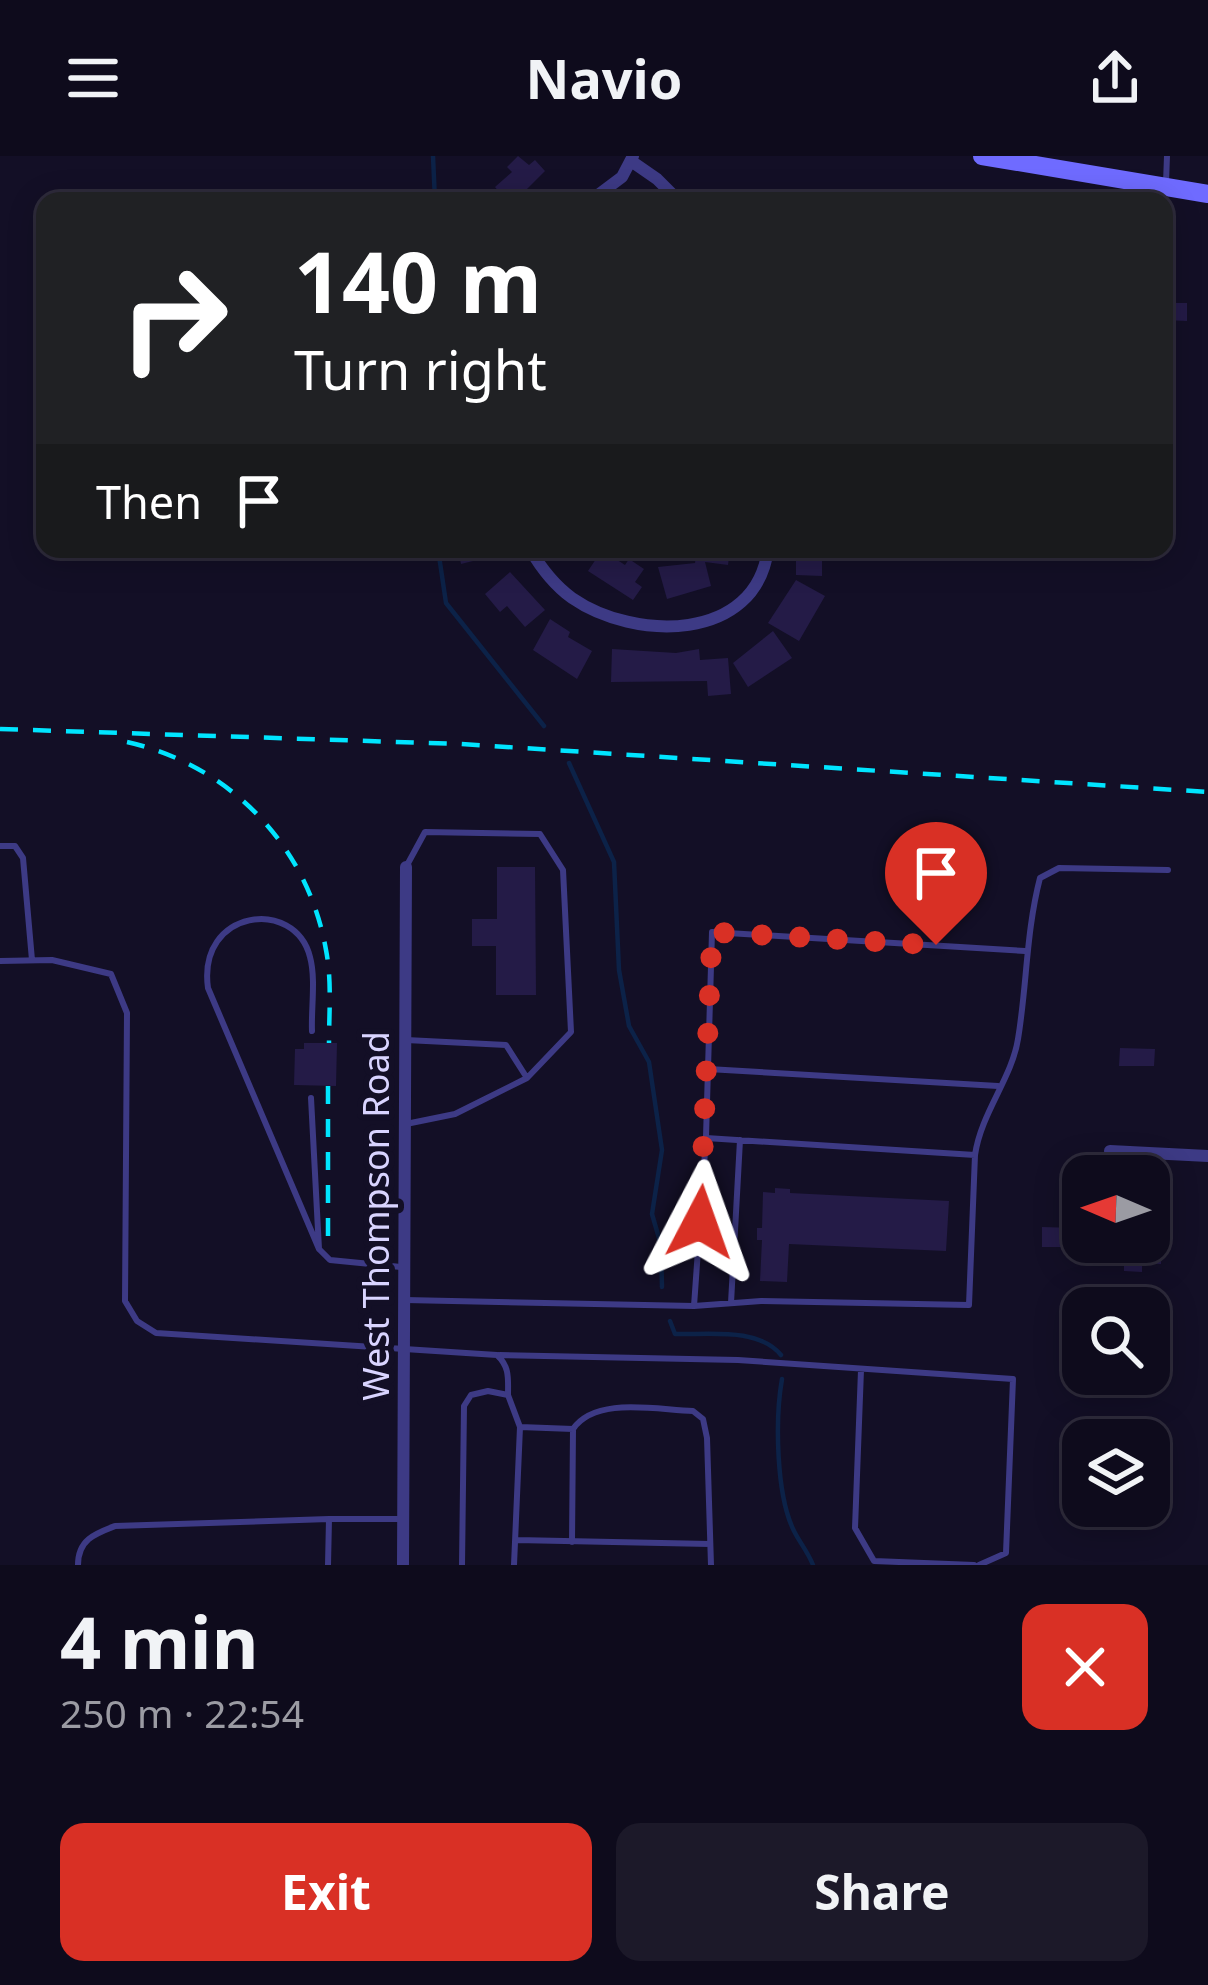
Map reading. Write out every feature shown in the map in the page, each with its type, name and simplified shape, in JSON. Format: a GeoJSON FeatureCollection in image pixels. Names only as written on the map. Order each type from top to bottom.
{"type":"FeatureCollection","features":[{"type":"Feature","properties":{"kind":"main road"},"geometry":{"type":"LineString","coordinates":[[982,156],[1208,194]]}},
{"type":"Feature","properties":{"kind":"street"},"geometry":{"type":"LineString","coordinates":[[602,192],[622,177],[632,159],[670,192]]}},
{"type":"Feature","properties":{"kind":"street"},"geometry":{"type":"LineString","coordinates":[[536,558],[549,578],[595,611],[633,623],[702,624],[721,618],[744,600],[763,572],[766,558]]}},
{"type":"Feature","properties":{"kind":"street","name":"West Thompson Road"},"geometry":{"type":"LineString","coordinates":[[403,1565],[406,867]]}},
{"type":"Feature","properties":{"kind":"street"},"geometry":{"type":"LineString","coordinates":[[1110,1151],[1208,1156]]}},
{"type":"Feature","properties":{"kind":"lane"},"geometry":{"type":"LineString","coordinates":[[1166,187],[1167,156]]}},
{"type":"Feature","properties":{"kind":"lane"},"geometry":{"type":"LineString","coordinates":[[405,1124],[455,1114],[527,1078],[571,1032],[563,870],[541,834],[425,832],[406,867]]}},
{"type":"Feature","properties":{"kind":"lane"},"geometry":{"type":"LineString","coordinates":[[0,846],[15,846],[22,858],[32,960]]}},
{"type":"Feature","properties":{"kind":"lane"},"geometry":{"type":"LineString","coordinates":[[405,1300],[969,1305],[974,1155],[978,1132],[1018,1044],[1025,951],[1040,878],[1059,868],[1168,871]]}},
{"type":"Feature","properties":{"kind":"lane"},"geometry":{"type":"LineString","coordinates":[[312,1031],[310,957],[304,944],[290,928],[271,920],[249,920],[229,927],[214,942],[205,965],[208,988],[319,1249],[330,1260],[405,1268]]}},
{"type":"Feature","properties":{"kind":"lane"},"geometry":{"type":"LineString","coordinates":[[694,1306],[706,1138],[712,932],[1025,951]]}},
{"type":"Feature","properties":{"kind":"lane"},"geometry":{"type":"LineString","coordinates":[[0,961],[52,960],[111,974],[128,1013],[125,1301],[137,1321],[156,1333],[405,1351],[737,1360],[1013,1379],[1006,1552],[976,1565],[874,1561],[855,1528],[861,1370]]}},
{"type":"Feature","properties":{"kind":"lane"},"geometry":{"type":"LineString","coordinates":[[406,1040],[506,1046],[527,1078]]}},
{"type":"Feature","properties":{"kind":"lane"},"geometry":{"type":"LineString","coordinates":[[708,1069],[998,1086]]}},
{"type":"Feature","properties":{"kind":"lane"},"geometry":{"type":"LineString","coordinates":[[311,1098],[319,1249]]}},
{"type":"Feature","properties":{"kind":"lane"},"geometry":{"type":"LineString","coordinates":[[706,1138],[974,1155]]}},
{"type":"Feature","properties":{"kind":"lane"},"geometry":{"type":"LineString","coordinates":[[731,1304],[740,1140]]}},
{"type":"Feature","properties":{"kind":"lane"},"geometry":{"type":"LineString","coordinates":[[497,1355],[505,1363],[508,1395],[520,1427],[514,1565]]}},
{"type":"Feature","properties":{"kind":"lane"},"geometry":{"type":"LineString","coordinates":[[462,1565],[464,1406],[471,1394],[508,1395]]}},
{"type":"Feature","properties":{"kind":"lane"},"geometry":{"type":"LineString","coordinates":[[572,1541],[573,1429],[583,1415],[597,1409],[693,1411],[703,1419],[707,1438],[711,1565]]}},
{"type":"Feature","properties":{"kind":"lane"},"geometry":{"type":"LineString","coordinates":[[520,1427],[573,1429]]}},
{"type":"Feature","properties":{"kind":"lane"},"geometry":{"type":"LineString","coordinates":[[328,1519],[328,1565]]}},
{"type":"Feature","properties":{"kind":"lane"},"geometry":{"type":"LineString","coordinates":[[78,1565],[78,1553],[90,1535],[116,1526],[403,1519]]}},
{"type":"Feature","properties":{"kind":"lane"},"geometry":{"type":"LineString","coordinates":[[516,1540],[710,1544]]}},
{"type":"Feature","properties":{"kind":"building"},"geometry":{"type":"Polygon","coordinates":[[[518,156],[529,165],[535,160],[545,171],[524,192],[499,192],[495,187],[512,172],[507,167],[518,156]]]}},
{"type":"Feature","properties":{"kind":"building"},"geometry":{"type":"Polygon","coordinates":[[[1173,303],[1187,303],[1187,321],[1173,320],[1173,303]]]}},
{"type":"Feature","properties":{"kind":"building"},"geometry":{"type":"Polygon","coordinates":[[[597,558],[614,558],[625,565],[629,559],[644,569],[635,582],[642,587],[633,600],[588,571],[597,558]]]}},
{"type":"Feature","properties":{"kind":"building"},"geometry":{"type":"Polygon","coordinates":[[[696,558],[729,558],[728,565],[705,562],[711,586],[667,599],[658,567],[695,563],[696,558]]]}},
{"type":"Feature","properties":{"kind":"building"},"geometry":{"type":"Polygon","coordinates":[[[796,558],[822,558],[822,576],[796,575],[796,558]]]}},
{"type":"Feature","properties":{"kind":"building"},"geometry":{"type":"Polygon","coordinates":[[[510,572],[545,610],[525,627],[507,606],[500,612],[485,594],[510,572]]]}},
{"type":"Feature","properties":{"kind":"building"},"geometry":{"type":"Polygon","coordinates":[[[796,580],[825,596],[799,641],[768,623],[796,580]]]}},
{"type":"Feature","properties":{"kind":"building"},"geometry":{"type":"Polygon","coordinates":[[[550,619],[592,651],[577,679],[533,650],[550,619]]]}},
{"type":"Feature","properties":{"kind":"building"},"geometry":{"type":"Polygon","coordinates":[[[773,631],[792,658],[748,687],[733,663],[773,631]]]}},
{"type":"Feature","properties":{"kind":"building"},"geometry":{"type":"Polygon","coordinates":[[[612,649],[676,653],[699,649],[700,660],[728,658],[731,694],[708,696],[707,681],[611,682],[612,649]]]}},
{"type":"Feature","properties":{"kind":"building"},"geometry":{"type":"Polygon","coordinates":[[[497,867],[535,867],[536,995],[496,995],[496,946],[472,946],[472,919],[497,919],[497,867]]]}},
{"type":"Feature","properties":{"kind":"building"},"geometry":{"type":"Polygon","coordinates":[[[304,1043],[337,1043],[336,1086],[294,1085],[295,1049],[304,1049],[304,1043]]]}},
{"type":"Feature","properties":{"kind":"building"},"geometry":{"type":"Polygon","coordinates":[[[1120,1048],[1155,1049],[1154,1066],[1119,1066],[1120,1048]]]}},
{"type":"Feature","properties":{"kind":"building"},"geometry":{"type":"Polygon","coordinates":[[[775,1188],[790,1189],[790,1193],[949,1201],[946,1251],[789,1244],[787,1282],[760,1281],[762,1240],[757,1240],[757,1228],[762,1228],[763,1192],[775,1193],[775,1188]]]}},
{"type":"Feature","properties":{"kind":"building"},"geometry":{"type":"Polygon","coordinates":[[[1042,1227],[1062,1228],[1062,1247],[1042,1247],[1042,1227]]]}},
{"type":"Feature","properties":{"kind":"building"},"geometry":{"type":"Polygon","coordinates":[[[1124,1263],[1142,1263],[1142,1272],[1124,1271],[1124,1263]]]}},
{"type":"Feature","properties":{"kind":"waterway"},"geometry":{"type":"LineString","coordinates":[[433,156],[435,192]]}},
{"type":"Feature","properties":{"kind":"waterway"},"geometry":{"type":"LineString","coordinates":[[439,558],[446,603],[544,726]]}},
{"type":"Feature","properties":{"kind":"waterway"},"geometry":{"type":"LineString","coordinates":[[569,763],[614,862],[619,970],[629,1026],[649,1062],[662,1150],[652,1214],[661,1245],[662,1287]]}},
{"type":"Feature","properties":{"kind":"waterway"},"geometry":{"type":"LineString","coordinates":[[670,1321],[675,1334],[746,1336],[781,1355]]}},
{"type":"Feature","properties":{"kind":"waterway"},"geometry":{"type":"LineString","coordinates":[[782,1379],[780,1478],[788,1516],[813,1565]]}},
{"type":"Feature","properties":{"kind":"railway"},"geometry":{"type":"LineString","coordinates":[[0,729],[460,744],[1208,792]]}},
{"type":"Feature","properties":{"kind":"railway"},"geometry":{"type":"LineString","coordinates":[[127,742],[164,753],[230,790],[282,845],[317,912],[330,985],[329,1043]]}},
{"type":"Feature","properties":{"kind":"railway"},"geometry":{"type":"LineString","coordinates":[[328,1085],[328,1236]]}},
{"type":"Feature","properties":{"kind":"route"},"geometry":{"type":"LineString","coordinates":[[700,1222],[712,932],[936,945]]}}]}
